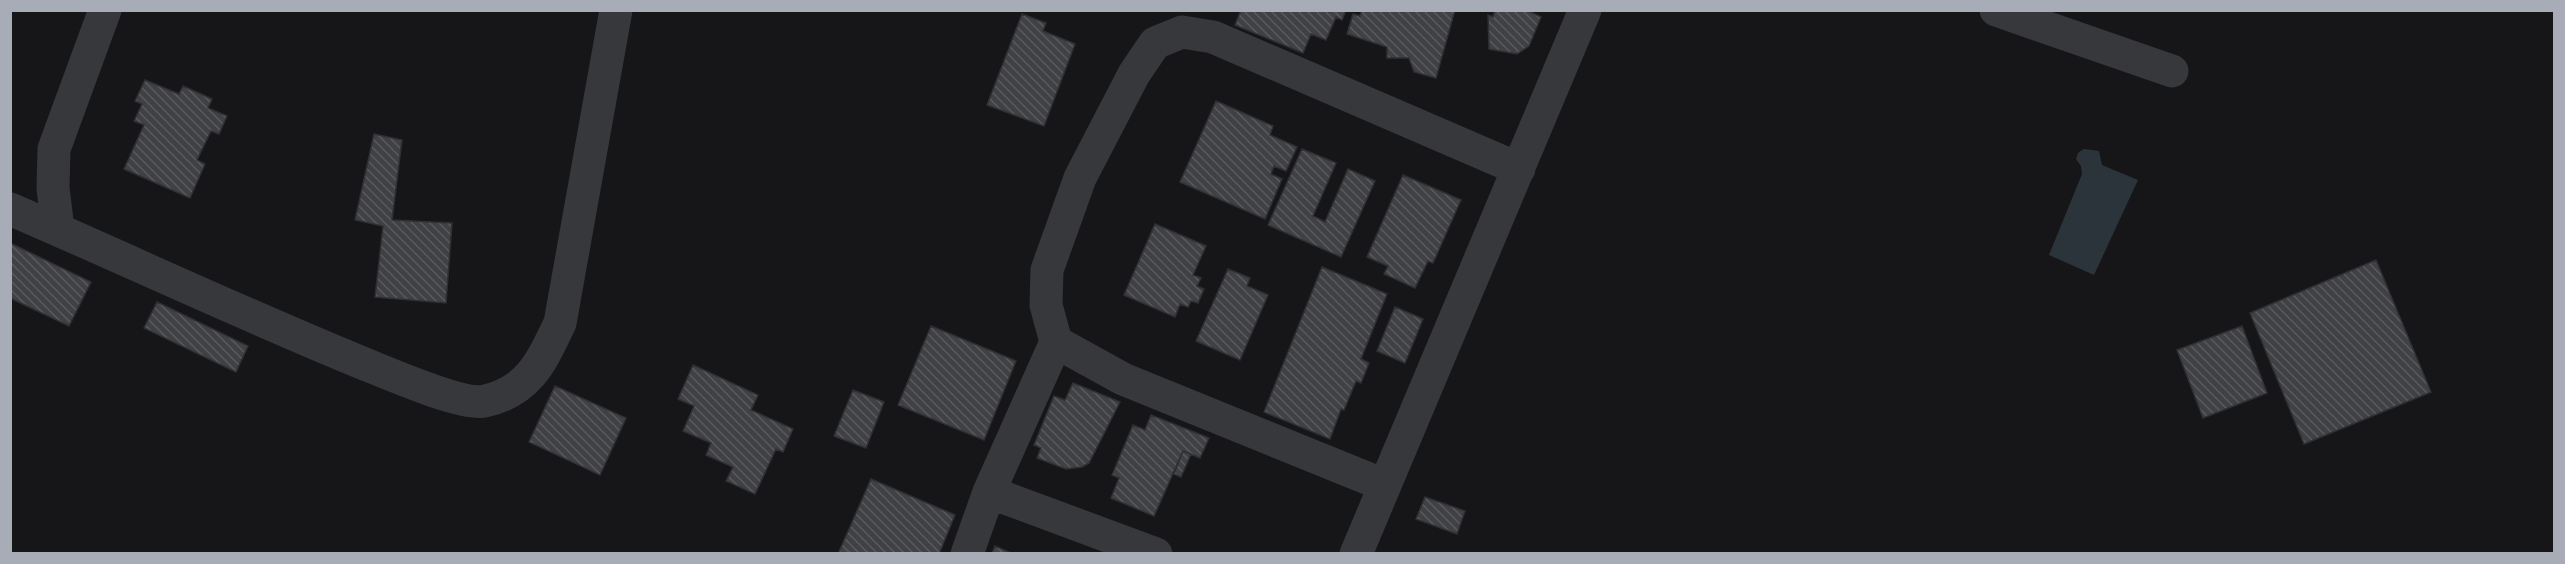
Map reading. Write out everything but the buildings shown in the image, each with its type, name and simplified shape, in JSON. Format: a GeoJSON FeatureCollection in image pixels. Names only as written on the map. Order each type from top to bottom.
{"type":"FeatureCollection","features":[{"type":"Feature","properties":{"kind":"street"},"geometry":{"type":"LineString","coordinates":[[58,229],[53,188],[54,149],[105,10]]}},
{"type":"Feature","properties":{"kind":"street"},"geometry":{"type":"LineString","coordinates":[[10,209],[299,338],[436,392],[483,402],[517,390],[542,360],[560,323],[616,10]]}},
{"type":"Feature","properties":{"kind":"street"},"geometry":{"type":"LineString","coordinates":[[1356,554],[1585,10]]}},
{"type":"Feature","properties":{"kind":"street"},"geometry":{"type":"LineString","coordinates":[[1995,10],[2172,71]]}},
{"type":"Feature","properties":{"kind":"street"},"geometry":{"type":"LineString","coordinates":[[967,554],[989,492],[1056,342],[1046,305],[1047,270],[1080,178],[1134,74],[1155,43],[1182,32],[1213,37],[1519,169]]}},
{"type":"Feature","properties":{"kind":"street"},"geometry":{"type":"LineString","coordinates":[[1056,342],[1123,379],[1384,485]]}},
{"type":"Feature","properties":{"kind":"street"},"geometry":{"type":"LineString","coordinates":[[989,492],[1156,554]]}},
{"type":"Feature","properties":{"kind":"shaded area"},"geometry":{"type":"Polygon","coordinates":[[[2084,149],[2099,151],[2102,165],[2138,180],[2094,275],[2049,255],[2082,174],[2081,166],[2076,159],[2078,153],[2084,149]]]}}]}
